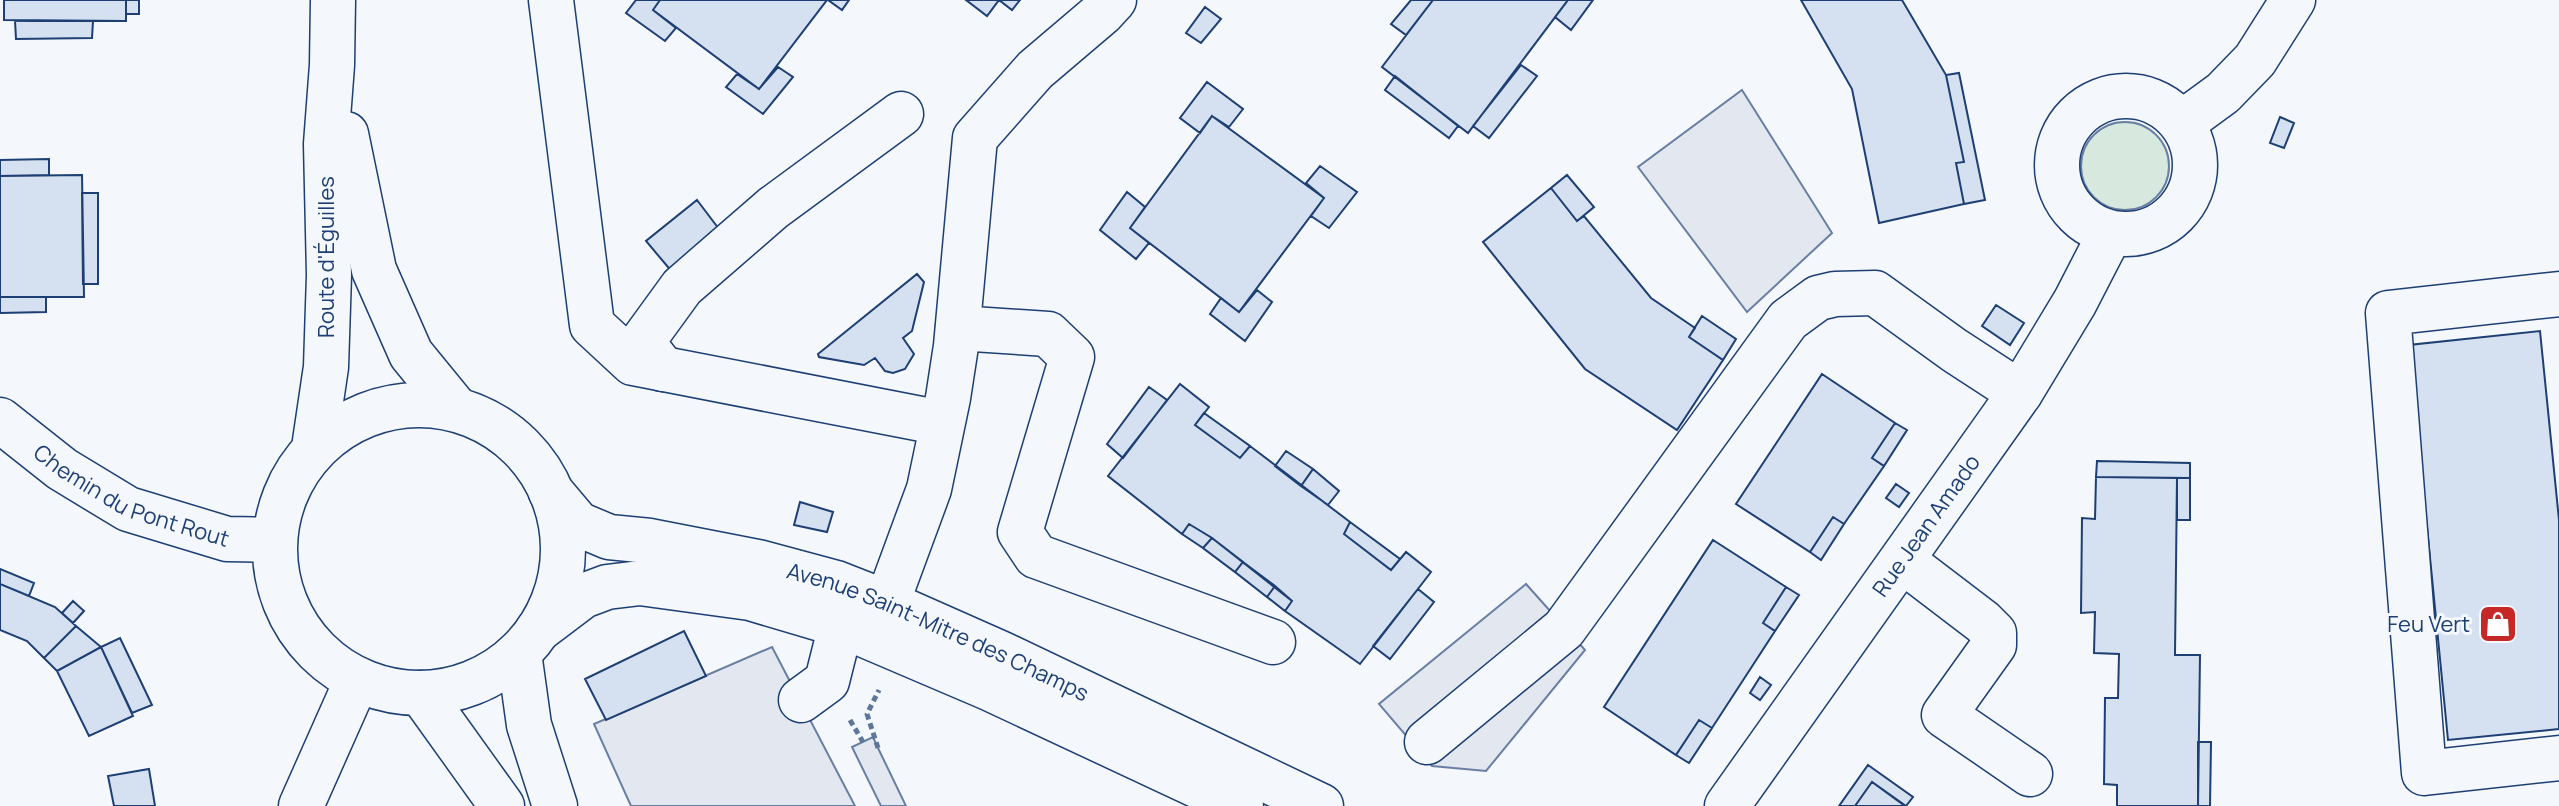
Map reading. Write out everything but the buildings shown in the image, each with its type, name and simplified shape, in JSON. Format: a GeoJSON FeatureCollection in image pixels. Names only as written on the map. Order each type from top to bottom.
{"type":"FeatureCollection","features":[{"type":"Feature","properties":{"kind":"street","name":"Route d'Éguilles"},"geometry":{"type":"LineString","coordinates":[[314,448],[326,367],[329,275],[326,144],[333,0]]}},
{"type":"Feature","properties":{"kind":"street"},"geometry":{"type":"LineString","coordinates":[[551,0],[592,325],[633,363],[942,423]]}},
{"type":"Feature","properties":{"kind":"street"},"geometry":{"type":"LineString","coordinates":[[887,603],[929,489],[942,423],[958,328],[975,138],[1035,70],[1114,0]]}},
{"type":"Feature","properties":{"kind":"street"},"geometry":{"type":"LineString","coordinates":[[2182,123],[2223,93],[2255,60],[2293,0]]}},
{"type":"Feature","properties":{"kind":"street","name":"Route d'Éguilles"},"geometry":{"type":"LineString","coordinates":[[332,65],[374,270],[411,354],[456,409]]}},
{"type":"Feature","properties":{"kind":"street"},"geometry":{"type":"LineString","coordinates":[[2117,96],[2140,97],[2160,103],[2182,123],[2194,155],[2194,175],[2190,193],[2179,210],[2164,224],[2145,232],[2110,234],[2085,221],[2068,204],[2059,182],[2057,159],[2062,136],[2076,117],[2094,103],[2117,96]]}},
{"type":"Feature","properties":{"kind":"street"},"geometry":{"type":"LineString","coordinates":[[663,369],[642,342],[682,287],[773,208],[901,114]]}},
{"type":"Feature","properties":{"kind":"street","name":"Rue Jean Amado"},"geometry":{"type":"LineString","coordinates":[[1727,806],[2020,393],[2075,302],[2110,234]]}},
{"type":"Feature","properties":{"kind":"street"},"geometry":{"type":"LineString","coordinates":[[1427,742],[1564,629],[1788,320],[1818,298],[1835,294],[1875,293],[2020,393]]}},
{"type":"Feature","properties":{"kind":"street"},"geometry":{"type":"LineString","coordinates":[[2559,294],[2388,313],[2424,773],[2559,758]]}},
{"type":"Feature","properties":{"kind":"street"},"geometry":{"type":"LineString","coordinates":[[958,328],[1048,334],[1072,357],[1020,532],[1036,556],[1273,642]]}},
{"type":"Feature","properties":{"kind":"street"},"geometry":{"type":"LineString","coordinates":[[314,448],[344,424],[380,409],[418,405],[456,409],[495,427],[529,455],[551,492],[561,528],[562,567],[552,604],[528,641],[529,725],[555,806]]}},
{"type":"Feature","properties":{"kind":"street","name":"Chemin du Pont Rout"},"geometry":{"type":"LineString","coordinates":[[0,420],[62,469],[128,509],[227,539],[274,540]]}},
{"type":"Feature","properties":{"kind":"street","name":"Avenue Saint-Mitre des Champs"},"geometry":{"type":"LineString","coordinates":[[314,448],[294,475],[280,506],[274,540],[278,583],[295,623],[322,656],[357,680],[388,690],[421,693],[456,689],[490,675],[583,596],[607,587],[640,583],[750,598],[841,625],[991,689],[1241,806]]}},
{"type":"Feature","properties":{"kind":"street","name":"Avenue Saint-Mitre des Champs"},"geometry":{"type":"LineString","coordinates":[[551,492],[578,524],[609,537],[650,541],[758,562],[836,583],[887,603],[1000,653],[1321,806]]}},
{"type":"Feature","properties":{"kind":"street"},"geometry":{"type":"LineString","coordinates":[[1903,561],[1994,633],[1994,645],[1944,715],[2030,774]]}},
{"type":"Feature","properties":{"kind":"street"},"geometry":{"type":"LineString","coordinates":[[801,700],[827,681],[841,625]]}},
{"type":"Feature","properties":{"kind":"street"},"geometry":{"type":"LineString","coordinates":[[301,806],[357,680]]}},
{"type":"Feature","properties":{"kind":"street"},"geometry":{"type":"LineString","coordinates":[[421,693],[502,806]]}},
{"type":"Feature","properties":{"kind":"path"},"geometry":{"type":"LineString","coordinates":[[878,748],[867,714],[882,684]]}},
{"type":"Feature","properties":{"kind":"path"},"geometry":{"type":"LineString","coordinates":[[851,721],[863,742]]}},
{"type":"Feature","properties":{"kind":"shaded area"},"geometry":{"type":"Polygon","coordinates":[[[1742,90],[1832,233],[1747,312],[1638,167],[1742,90]]]}},
{"type":"Feature","properties":{"kind":"shaded area"},"geometry":{"type":"Polygon","coordinates":[[[2125,122],[2150,129],[2162,141],[2169,166],[2162,191],[2150,203],[2125,210],[2100,203],[2088,191],[2081,166],[2088,141],[2100,129],[2125,122]]]}},
{"type":"Feature","properties":{"kind":"shaded area"},"geometry":{"type":"Polygon","coordinates":[[[1526,584],[1585,650],[1486,771],[1432,766],[1379,704],[1526,584]]]}},
{"type":"Feature","properties":{"kind":"shaded area"},"geometry":{"type":"Polygon","coordinates":[[[772,647],[855,806],[631,806],[594,724],[772,647]]]}},
{"type":"Feature","properties":{"kind":"shaded area"},"geometry":{"type":"Polygon","coordinates":[[[873,737],[906,806],[881,806],[852,747],[873,737]]]}},
{"type":"Feature","properties":{"kind":"place","name":"Feu Vert"},"geometry":{"type":"Point","coordinates":[2498,624]}}]}
